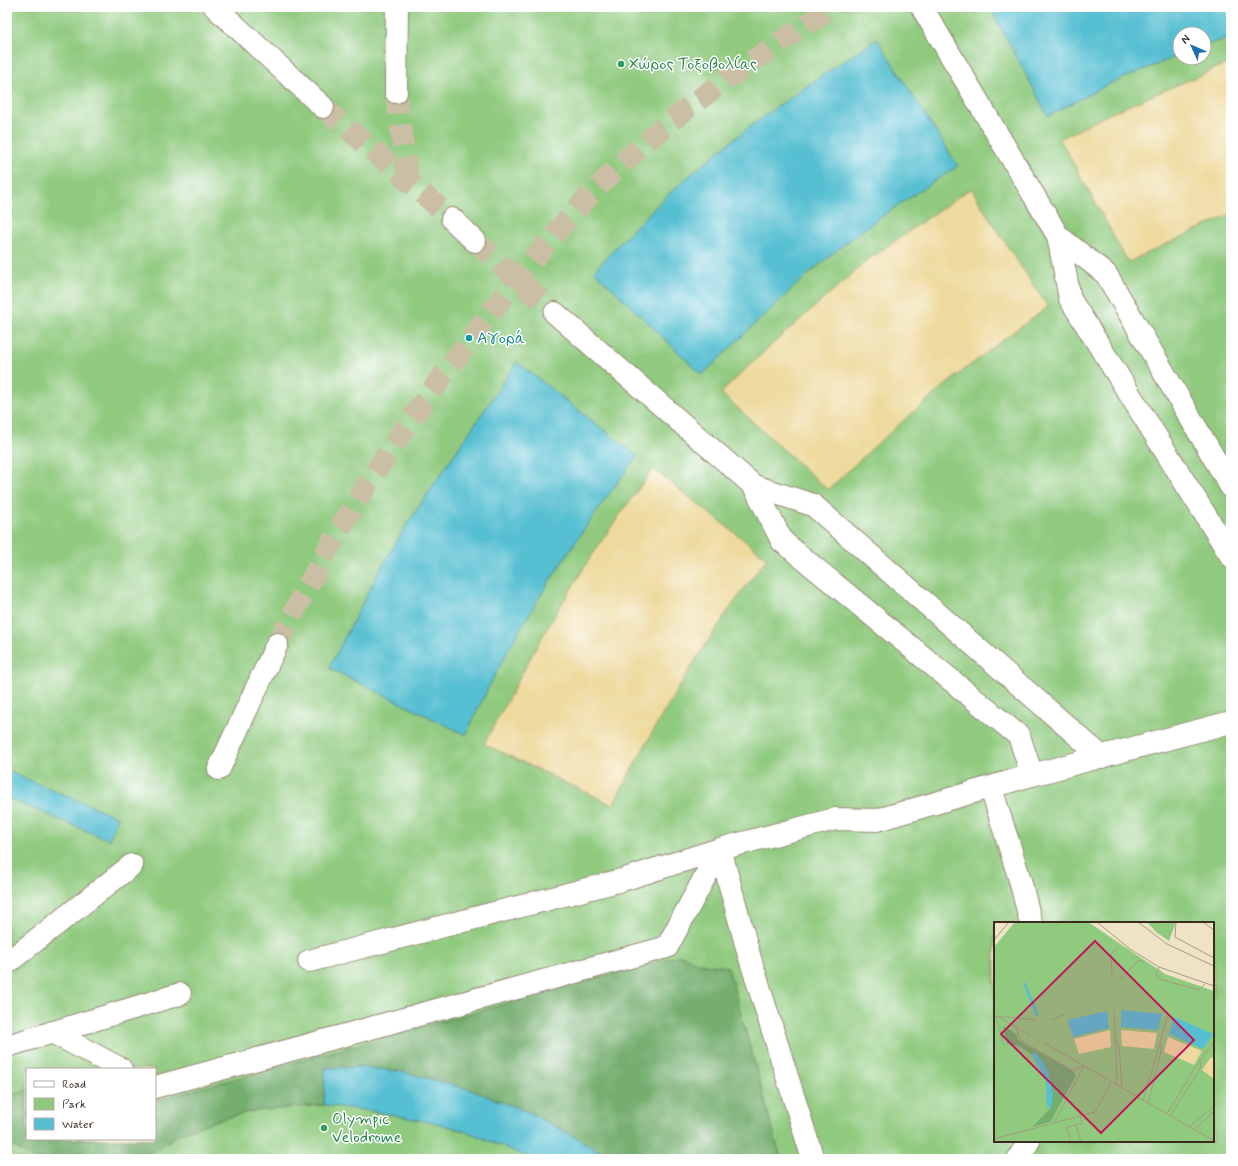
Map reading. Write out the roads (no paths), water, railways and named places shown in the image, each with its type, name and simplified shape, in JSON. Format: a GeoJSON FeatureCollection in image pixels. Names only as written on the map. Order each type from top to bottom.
{"type":"FeatureCollection","features":[{"type":"Feature","properties":{"kind":"street"},"geometry":{"type":"LineString","coordinates":[[215,7],[323,107]]}},
{"type":"Feature","properties":{"kind":"street"},"geometry":{"type":"LineString","coordinates":[[396,92],[397,7]]}},
{"type":"Feature","properties":{"kind":"street"},"geometry":{"type":"LineString","coordinates":[[923,9],[1058,236],[1070,300],[1231,556]]}},
{"type":"Feature","properties":{"kind":"street"},"geometry":{"type":"LineString","coordinates":[[452,219],[475,241]]}},
{"type":"Feature","properties":{"kind":"street"},"geometry":{"type":"LineString","coordinates":[[1058,236],[1106,274],[1231,487]]}},
{"type":"Feature","properties":{"kind":"street"},"geometry":{"type":"LineString","coordinates":[[555,313],[754,486],[782,541],[1019,736],[1032,775]]}},
{"type":"Feature","properties":{"kind":"street"},"geometry":{"type":"LineString","coordinates":[[754,486],[813,504],[1102,757]]}},
{"type":"Feature","properties":{"kind":"street"},"geometry":{"type":"LineString","coordinates":[[219,769],[277,644]]}},
{"type":"Feature","properties":{"kind":"street"},"geometry":{"type":"LineString","coordinates":[[309,961],[622,880],[720,849],[835,819],[877,820],[1032,775],[1231,722]]}},
{"type":"Feature","properties":{"kind":"street"},"geometry":{"type":"LineString","coordinates":[[991,788],[1020,880],[1031,922]]}},
{"type":"Feature","properties":{"kind":"street"},"geometry":{"type":"LineString","coordinates":[[156,1087],[667,947],[720,849]]}},
{"type":"Feature","properties":{"kind":"street"},"geometry":{"type":"LineString","coordinates":[[720,849],[749,955],[813,1159]]}},
{"type":"Feature","properties":{"kind":"street"},"geometry":{"type":"LineString","coordinates":[[7,963],[132,865]]}},
{"type":"Feature","properties":{"kind":"street"},"geometry":{"type":"LineString","coordinates":[[7,1046],[180,994]]}},
{"type":"Feature","properties":{"kind":"street"},"geometry":{"type":"LineString","coordinates":[[52,1032],[120,1068]]}},
{"type":"Feature","properties":{"kind":"street"},"geometry":{"type":"LineString","coordinates":[[1018,1159],[1028,1142]]}},
{"type":"Feature","properties":{"kind":"water"},"geometry":{"type":"Polygon","coordinates":[[[990,7],[1231,7],[1231,37],[1212,43],[1212,26],[1172,26],[1172,58],[1107,85],[1048,116],[990,7]]]}},
{"type":"Feature","properties":{"kind":"water"},"geometry":{"type":"Polygon","coordinates":[[[877,39],[958,166],[897,206],[838,249],[785,295],[702,375],[594,271],[660,202],[719,151],[796,93],[877,39]]]}},
{"type":"Feature","properties":{"kind":"water"},"geometry":{"type":"Polygon","coordinates":[[[517,362],[637,456],[566,556],[522,626],[502,661],[466,735],[329,668],[378,573],[405,527],[517,362]]]}},
{"type":"Feature","properties":{"kind":"water"},"geometry":{"type":"Polygon","coordinates":[[[7,771],[118,817],[109,840],[7,798],[7,771]]]}},
{"type":"Feature","properties":{"kind":"water"},"geometry":{"type":"Polygon","coordinates":[[[361,1067],[404,1072],[468,1089],[530,1113],[579,1139],[612,1159],[532,1159],[473,1134],[440,1124],[372,1111],[324,1105],[325,1068],[361,1067]]]}},
{"type":"Feature","properties":{"kind":"tunnel"},"geometry":{"type":"LineString","coordinates":[[277,644],[342,525],[393,445],[481,325],[554,235],[601,184],[627,159],[683,112],[742,68],[833,7]]}},
{"type":"Feature","properties":{"kind":"tunnel"},"geometry":{"type":"LineString","coordinates":[[396,92],[408,181]]}},
{"type":"Feature","properties":{"kind":"tunnel"},"geometry":{"type":"LineString","coordinates":[[323,107],[452,219]]}},
{"type":"Feature","properties":{"kind":"tunnel"},"geometry":{"type":"LineString","coordinates":[[475,241],[555,313]]}},
{"type":"Feature","properties":{"kind":"place","name":"Χώρος Τοξοβολίας"},"geometry":{"type":"Point","coordinates":[621,64]}},
{"type":"Feature","properties":{"kind":"place","name":"Αγορά"},"geometry":{"type":"Point","coordinates":[469,338]}},
{"type":"Feature","properties":{"kind":"place","name":"Olympic Velodrome"},"geometry":{"type":"Point","coordinates":[324,1128]}}]}
